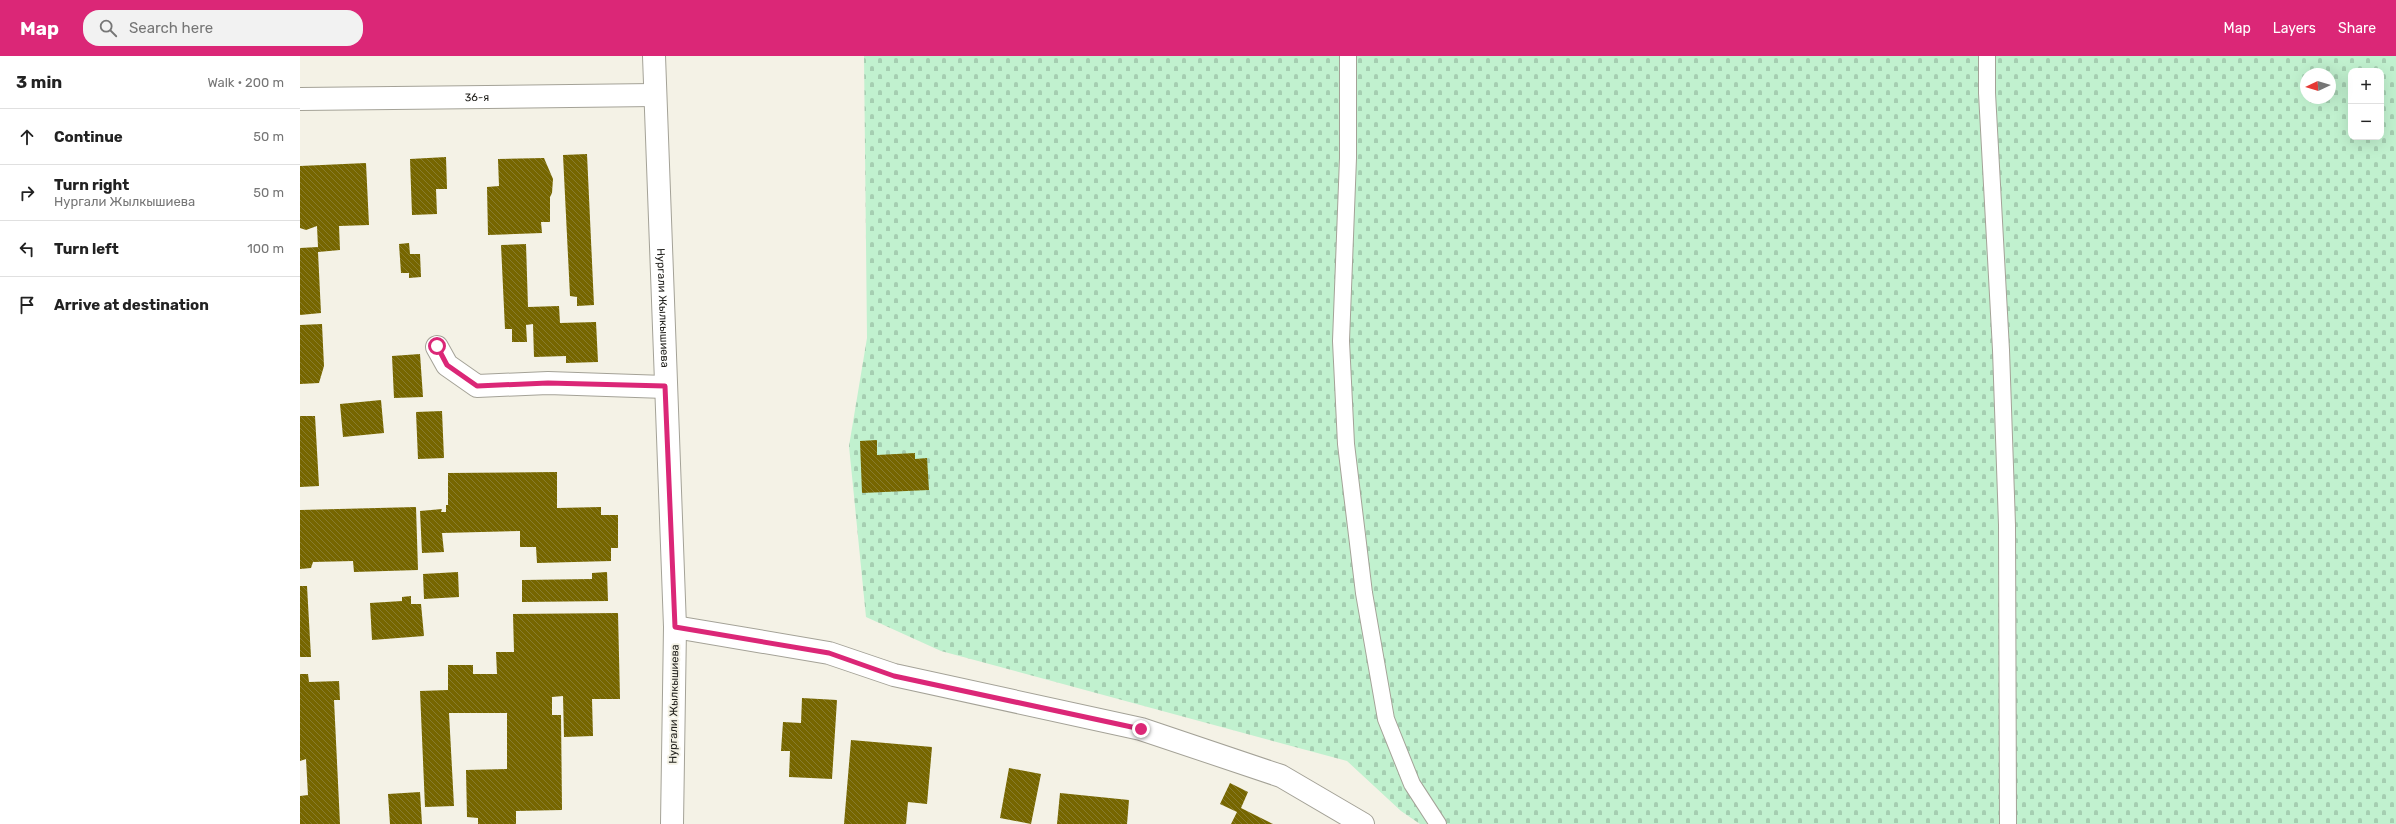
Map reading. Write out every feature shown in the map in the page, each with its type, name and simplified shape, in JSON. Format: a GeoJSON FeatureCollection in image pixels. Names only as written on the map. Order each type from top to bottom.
{"type":"FeatureCollection","features":[{"type":"Feature","properties":{"kind":"street","name":"Нургали Жылкышиева"},"geometry":{"type":"LineString","coordinates":[[654,56],[654,95],[675,627],[672,824]]}},
{"type":"Feature","properties":{"kind":"street","name":"36-я"},"geometry":{"type":"LineString","coordinates":[[300,99],[654,95]]}},
{"type":"Feature","properties":{"kind":"street"},"geometry":{"type":"LineString","coordinates":[[437,346],[447,365],[477,386],[548,383],[665,386]]}},
{"type":"Feature","properties":{"kind":"street"},"geometry":{"type":"LineString","coordinates":[[675,627],[829,653],[894,676],[1141,729],[1281,776],[1363,824]]}},
{"type":"Feature","properties":{"kind":"lane"},"geometry":{"type":"LineString","coordinates":[[1348,56],[1348,158],[1341,341],[1347,452],[1364,593],[1386,719],[1412,784],[1438,824]]}},
{"type":"Feature","properties":{"kind":"lane"},"geometry":{"type":"LineString","coordinates":[[1987,56],[1987,93],[2001,350],[2006,517],[2008,824]]}},
{"type":"Feature","properties":{"kind":"green space"},"geometry":{"type":"Polygon","coordinates":[[[864,56],[2396,56],[2396,824],[1420,824],[1401,811],[1347,761],[941,651],[866,617],[849,446],[867,338],[864,56]]]}},
{"type":"Feature","properties":{"kind":"building"},"geometry":{"type":"Polygon","coordinates":[[[587,154],[594,305],[577,306],[577,297],[570,296],[563,155],[587,154]]]}},
{"type":"Feature","properties":{"kind":"building"},"geometry":{"type":"Polygon","coordinates":[[[446,157],[447,189],[436,189],[437,214],[412,215],[410,159],[446,157]]]}},
{"type":"Feature","properties":{"kind":"building"},"geometry":{"type":"Polygon","coordinates":[[[544,158],[553,179],[552,193],[550,197],[550,222],[541,222],[542,233],[488,235],[487,187],[499,186],[498,159],[544,158]]]}},
{"type":"Feature","properties":{"kind":"building"},"geometry":{"type":"Polygon","coordinates":[[[366,163],[369,225],[339,226],[340,250],[318,252],[321,313],[300,315],[300,248],[318,247],[317,226],[306,230],[300,228],[300,166],[366,163]]]}},
{"type":"Feature","properties":{"kind":"building"},"geometry":{"type":"Polygon","coordinates":[[[409,243],[410,254],[420,254],[421,277],[409,278],[409,273],[401,273],[399,244],[409,243]]]}},
{"type":"Feature","properties":{"kind":"building"},"geometry":{"type":"Polygon","coordinates":[[[526,244],[528,307],[559,306],[560,323],[596,322],[598,362],[566,363],[566,356],[534,357],[533,324],[526,325],[527,342],[512,342],[512,329],[505,329],[501,245],[526,244]]]}},
{"type":"Feature","properties":{"kind":"building"},"geometry":{"type":"Polygon","coordinates":[[[322,324],[324,366],[319,383],[300,384],[300,325],[322,324]]]}},
{"type":"Feature","properties":{"kind":"building"},"geometry":{"type":"Polygon","coordinates":[[[420,354],[423,397],[394,398],[392,356],[420,354]]]}},
{"type":"Feature","properties":{"kind":"building"},"geometry":{"type":"Polygon","coordinates":[[[381,400],[384,433],[343,437],[340,404],[381,400]]]}},
{"type":"Feature","properties":{"kind":"building"},"geometry":{"type":"Polygon","coordinates":[[[442,411],[444,458],[418,459],[416,412],[442,411]]]}},
{"type":"Feature","properties":{"kind":"building"},"geometry":{"type":"Polygon","coordinates":[[[300,416],[315,416],[319,486],[300,487],[300,416]]]}},
{"type":"Feature","properties":{"kind":"building"},"geometry":{"type":"Polygon","coordinates":[[[877,440],[877,455],[915,453],[915,459],[927,458],[929,490],[862,493],[860,441],[877,440]]]}},
{"type":"Feature","properties":{"kind":"building"},"geometry":{"type":"Polygon","coordinates":[[[557,472],[557,508],[601,507],[601,515],[618,515],[618,548],[611,548],[611,561],[537,563],[536,547],[520,547],[520,531],[442,533],[444,552],[422,553],[420,511],[442,509],[441,512],[446,512],[446,505],[448,505],[448,473],[557,472]]]}},
{"type":"Feature","properties":{"kind":"building"},"geometry":{"type":"Polygon","coordinates":[[[416,507],[418,570],[354,572],[353,561],[313,562],[311,568],[300,569],[300,510],[416,507]]]}},
{"type":"Feature","properties":{"kind":"building"},"geometry":{"type":"Polygon","coordinates":[[[458,572],[459,597],[424,599],[423,574],[458,572]]]}},
{"type":"Feature","properties":{"kind":"building"},"geometry":{"type":"Polygon","coordinates":[[[607,572],[608,601],[522,602],[522,580],[592,579],[592,573],[607,572]]]}},
{"type":"Feature","properties":{"kind":"building"},"geometry":{"type":"Polygon","coordinates":[[[300,586],[307,586],[311,657],[300,657],[300,586]]]}},
{"type":"Feature","properties":{"kind":"building"},"geometry":{"type":"Polygon","coordinates":[[[411,596],[411,604],[421,604],[424,636],[372,640],[370,603],[402,601],[402,597],[411,596]]]}},
{"type":"Feature","properties":{"kind":"building"},"geometry":{"type":"Polygon","coordinates":[[[618,613],[620,699],[592,699],[593,736],[564,737],[563,696],[552,697],[552,715],[561,715],[562,810],[516,811],[516,824],[478,824],[478,818],[467,817],[466,770],[507,769],[507,713],[449,713],[454,806],[425,807],[420,691],[448,690],[448,665],[473,665],[473,674],[497,674],[496,652],[514,652],[513,614],[618,613]]]}},
{"type":"Feature","properties":{"kind":"building"},"geometry":{"type":"Polygon","coordinates":[[[300,674],[308,674],[309,682],[339,681],[340,700],[334,700],[340,824],[300,824],[300,796],[308,795],[306,759],[300,761],[300,674]]]}},
{"type":"Feature","properties":{"kind":"building"},"geometry":{"type":"Polygon","coordinates":[[[802,698],[837,700],[832,779],[789,777],[790,751],[781,751],[783,722],[801,723],[802,698]]]}},
{"type":"Feature","properties":{"kind":"building"},"geometry":{"type":"Polygon","coordinates":[[[851,740],[932,747],[927,804],[908,802],[906,824],[844,824],[851,740]]]}},
{"type":"Feature","properties":{"kind":"building"},"geometry":{"type":"Polygon","coordinates":[[[1009,768],[1041,774],[1031,824],[1000,818],[1009,768]]]}},
{"type":"Feature","properties":{"kind":"building"},"geometry":{"type":"Polygon","coordinates":[[[1230,783],[1248,792],[1241,808],[1273,824],[1231,824],[1237,812],[1220,804],[1230,783]]]}},
{"type":"Feature","properties":{"kind":"building"},"geometry":{"type":"Polygon","coordinates":[[[420,792],[422,824],[390,824],[388,794],[420,792]]]}},
{"type":"Feature","properties":{"kind":"building"},"geometry":{"type":"Polygon","coordinates":[[[1060,793],[1129,800],[1127,824],[1057,824],[1060,793]]]}},
{"type":"Feature","properties":{"kind":"route"},"geometry":{"type":"LineString","coordinates":[[437,346],[447,365],[477,386],[548,383],[665,386],[671,560],[675,627],[829,653],[894,676],[1141,729]]}}]}
